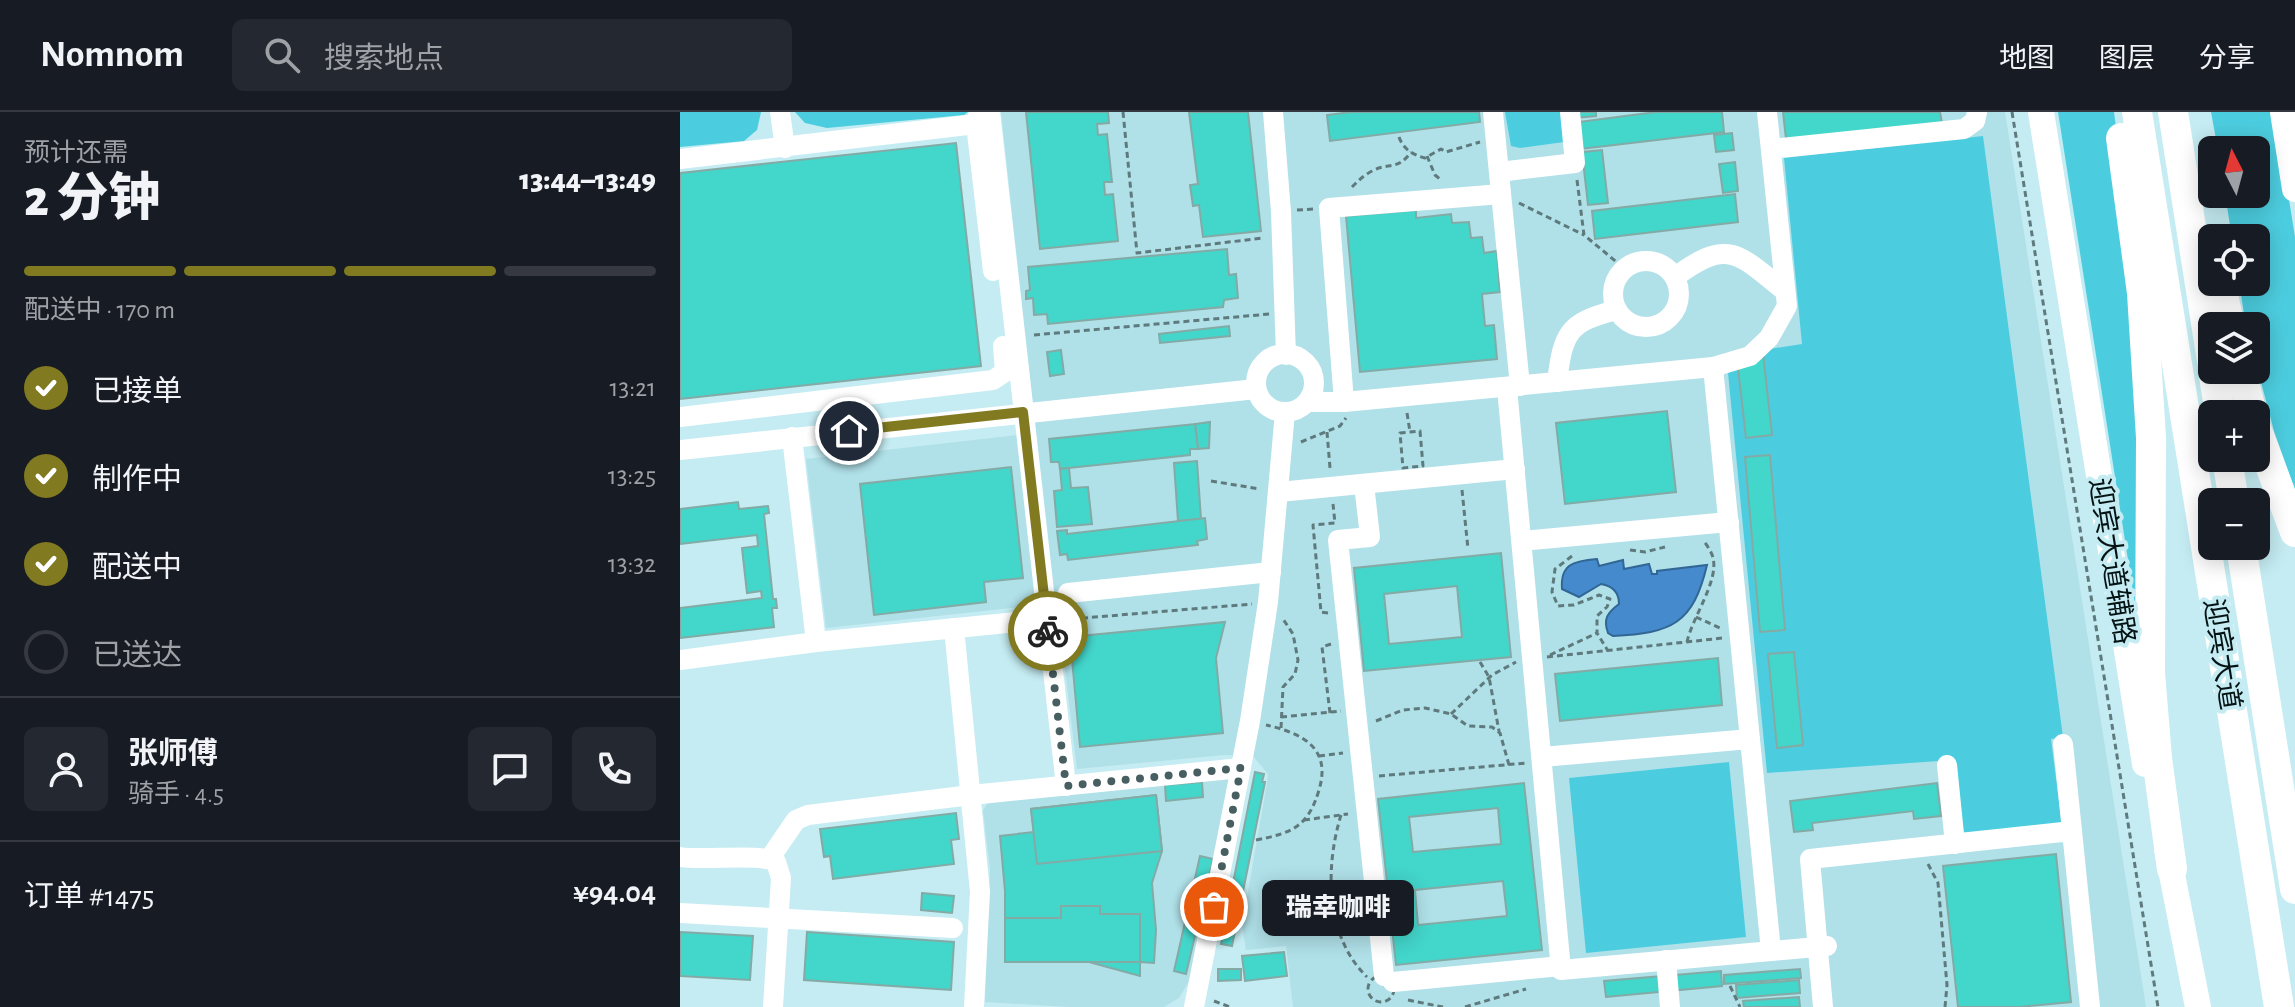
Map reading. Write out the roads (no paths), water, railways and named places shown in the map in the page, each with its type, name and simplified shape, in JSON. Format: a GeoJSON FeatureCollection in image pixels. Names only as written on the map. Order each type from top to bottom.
{"type":"FeatureCollection","features":[{"type":"Feature","properties":{"kind":"highway"},"geometry":{"type":"LineString","coordinates":[[2117,112],[2142,293],[2151,438],[2150,673],[2157,758],[2172,869]]}},
{"type":"Feature","properties":{"kind":"highway","name":"迎宾大道"},"geometry":{"type":"LineString","coordinates":[[2137,112],[2279,1007]]}},
{"type":"Feature","properties":{"kind":"highway"},"geometry":{"type":"LineString","coordinates":[[2173,112],[2204,312]]}},
{"type":"Feature","properties":{"kind":"highway"},"geometry":{"type":"LineString","coordinates":[[2192,112],[2210,224]]}},
{"type":"Feature","properties":{"kind":"highway"},"geometry":{"type":"LineString","coordinates":[[2270,465],[2295,532]]}},
{"type":"Feature","properties":{"kind":"highway","name":"迎宾大道"},"geometry":{"type":"LineString","coordinates":[[2243,560],[2295,889]]}},
{"type":"Feature","properties":{"kind":"main road","name":"迎宾大道辅路"},"geometry":{"type":"LineString","coordinates":[[2041,112],[2147,775],[2172,869],[2198,1007]]}},
{"type":"Feature","properties":{"kind":"main road"},"geometry":{"type":"LineString","coordinates":[[2283,112],[2295,189]]}},
{"type":"Feature","properties":{"kind":"main road"},"geometry":{"type":"LineString","coordinates":[[2179,1007],[2185,933]]}},
{"type":"Feature","properties":{"kind":"street"},"geometry":{"type":"LineString","coordinates":[[780,112],[785,148]]}},
{"type":"Feature","properties":{"kind":"street"},"geometry":{"type":"LineString","coordinates":[[1273,112],[1281,212],[1286,355]]}},
{"type":"Feature","properties":{"kind":"street"},"geometry":{"type":"LineString","coordinates":[[1493,112],[1514,387],[1515,469],[1561,970],[1822,946]]}},
{"type":"Feature","properties":{"kind":"street"},"geometry":{"type":"LineString","coordinates":[[1499,172],[1575,163],[1570,112]]}},
{"type":"Feature","properties":{"kind":"street"},"geometry":{"type":"LineString","coordinates":[[1307,402],[1344,402],[1713,367],[1750,356],[1769,338],[1787,306],[1767,112]]}},
{"type":"Feature","properties":{"kind":"street"},"geometry":{"type":"LineString","coordinates":[[1771,149],[1964,129],[1975,121],[1977,112]]}},
{"type":"Feature","properties":{"kind":"street"},"geometry":{"type":"LineString","coordinates":[[680,159],[785,148],[982,116]]}},
{"type":"Feature","properties":{"kind":"street"},"geometry":{"type":"LineString","coordinates":[[982,116],[1023,412],[1066,786]]}},
{"type":"Feature","properties":{"kind":"street"},"geometry":{"type":"LineString","coordinates":[[680,417],[993,380],[1002,376],[1005,369],[982,116]]}},
{"type":"Feature","properties":{"kind":"street"},"geometry":{"type":"LineString","coordinates":[[1344,402],[1329,208],[1501,194]]}},
{"type":"Feature","properties":{"kind":"street"},"geometry":{"type":"LineString","coordinates":[[1675,277],[1698,259],[1722,253],[1737,256],[1785,291]]}},
{"type":"Feature","properties":{"kind":"street"},"geometry":{"type":"LineString","coordinates":[[1646,261],[1667,268],[1675,277],[1680,297],[1677,308],[1663,323],[1653,327],[1632,325],[1617,310],[1613,288],[1617,277],[1625,269],[1646,261]]}},
{"type":"Feature","properties":{"kind":"street"},"geometry":{"type":"LineString","coordinates":[[1557,382],[1561,348],[1568,336],[1591,316],[1617,310]]}},
{"type":"Feature","properties":{"kind":"street"},"geometry":{"type":"LineString","coordinates":[[1286,355],[1303,361],[1309,368],[1314,385],[1307,402],[1285,412],[1270,408],[1256,389],[1256,380],[1263,365],[1269,359],[1286,355]]}},
{"type":"Feature","properties":{"kind":"street"},"geometry":{"type":"LineString","coordinates":[[1713,367],[1771,951]]}},
{"type":"Feature","properties":{"kind":"street"},"geometry":{"type":"LineString","coordinates":[[680,450],[1256,389]]}},
{"type":"Feature","properties":{"kind":"street"},"geometry":{"type":"LineString","coordinates":[[1197,1001],[1250,721],[1268,602],[1285,412]]}},
{"type":"Feature","properties":{"kind":"street"},"geometry":{"type":"LineString","coordinates":[[792,437],[816,642]]}},
{"type":"Feature","properties":{"kind":"street"},"geometry":{"type":"LineString","coordinates":[[1279,492],[1515,469]]}},
{"type":"Feature","properties":{"kind":"street"},"geometry":{"type":"LineString","coordinates":[[1364,484],[1370,537],[1338,540],[1385,983],[1561,966]]}},
{"type":"Feature","properties":{"kind":"street"},"geometry":{"type":"LineString","coordinates":[[1522,541],[1729,522]]}},
{"type":"Feature","properties":{"kind":"street"},"geometry":{"type":"LineString","coordinates":[[1068,593],[1271,572]]}},
{"type":"Feature","properties":{"kind":"street"},"geometry":{"type":"LineString","coordinates":[[680,660],[816,642],[1047,619]]}},
{"type":"Feature","properties":{"kind":"street"},"geometry":{"type":"LineString","coordinates":[[954,628],[980,892],[974,1007]]}},
{"type":"Feature","properties":{"kind":"street"},"geometry":{"type":"LineString","coordinates":[[1542,760],[1750,739]]}},
{"type":"Feature","properties":{"kind":"street"},"geometry":{"type":"LineString","coordinates":[[2063,744],[2090,1007]]}},
{"type":"Feature","properties":{"kind":"street"},"geometry":{"type":"LineString","coordinates":[[1947,765],[1955,844]]}},
{"type":"Feature","properties":{"kind":"street"},"geometry":{"type":"LineString","coordinates":[[770,858],[796,820],[808,815],[1241,768]]}},
{"type":"Feature","properties":{"kind":"street"},"geometry":{"type":"LineString","coordinates":[[1823,1007],[1822,946],[1810,859],[2072,831]]}},
{"type":"Feature","properties":{"kind":"street"},"geometry":{"type":"LineString","coordinates":[[680,857],[699,860],[770,858],[776,862],[780,869],[773,1007]]}},
{"type":"Feature","properties":{"kind":"street"},"geometry":{"type":"LineString","coordinates":[[680,913],[953,928]]}},
{"type":"Feature","properties":{"kind":"street"},"geometry":{"type":"LineString","coordinates":[[1666,960],[1670,1007]]}},
{"type":"Feature","properties":{"kind":"place","name":"瑞幸咖啡"},"geometry":{"type":"Point","coordinates":[1214,907]}}]}
